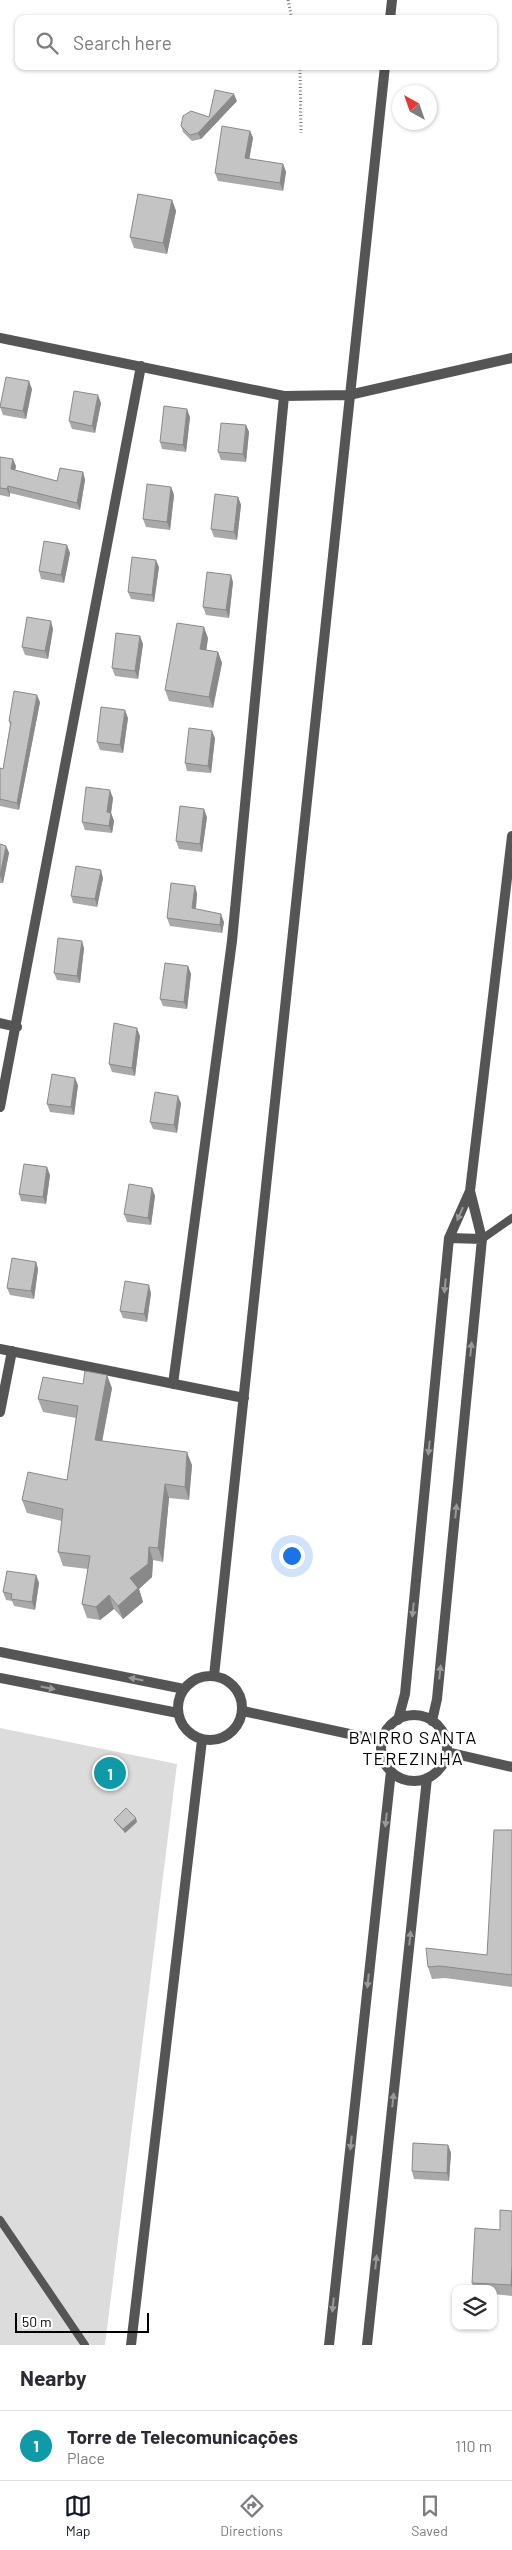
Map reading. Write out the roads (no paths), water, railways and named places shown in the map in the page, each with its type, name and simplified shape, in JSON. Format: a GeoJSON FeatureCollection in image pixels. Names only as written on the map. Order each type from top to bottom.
{"type":"FeatureCollection","features":[{"type":"Feature","properties":{"kind":"street"},"geometry":{"type":"LineString","coordinates":[[390,15],[392,0]]}},
{"type":"Feature","properties":{"kind":"street"},"geometry":{"type":"LineString","coordinates":[[214,1676],[385,70]]}},
{"type":"Feature","properties":{"kind":"street"},"geometry":{"type":"LineString","coordinates":[[0,338],[284,396],[349,395],[512,358]]}},
{"type":"Feature","properties":{"kind":"street"},"geometry":{"type":"LineString","coordinates":[[0,1107],[141,366]]}},
{"type":"Feature","properties":{"kind":"street"},"geometry":{"type":"LineString","coordinates":[[173,1384],[232,941],[284,396]]}},
{"type":"Feature","properties":{"kind":"street"},"geometry":{"type":"LineString","coordinates":[[398,1720],[405,1694],[449,1238],[470,1191],[512,836]]}},
{"type":"Feature","properties":{"kind":"street"},"geometry":{"type":"LineString","coordinates":[[0,1024],[16,1027]]}},
{"type":"Feature","properties":{"kind":"street"},"geometry":{"type":"LineString","coordinates":[[432,1721],[437,1699],[482,1239],[470,1191]]}},
{"type":"Feature","properties":{"kind":"street"},"geometry":{"type":"LineString","coordinates":[[449,1238],[482,1239]]}},
{"type":"Feature","properties":{"kind":"street"},"geometry":{"type":"LineString","coordinates":[[0,1349],[244,1398]]}},
{"type":"Feature","properties":{"kind":"street"},"geometry":{"type":"LineString","coordinates":[[0,1412],[12,1351]]}},
{"type":"Feature","properties":{"kind":"street"},"geometry":{"type":"LineString","coordinates":[[0,1652],[184,1689]]}},
{"type":"Feature","properties":{"kind":"street"},"geometry":{"type":"LineString","coordinates":[[214,1676],[232,1684],[242,1701],[243,1711],[241,1720],[229,1735],[220,1739],[202,1740],[186,1730],[178,1713],[178,1705],[184,1689],[197,1678],[214,1676]]}},
{"type":"Feature","properties":{"kind":"street"},"geometry":{"type":"LineString","coordinates":[[0,1678],[178,1713]]}},
{"type":"Feature","properties":{"kind":"street"},"geometry":{"type":"LineString","coordinates":[[243,1711],[382,1741]]}},
{"type":"Feature","properties":{"kind":"street"},"geometry":{"type":"LineString","coordinates":[[328,2345],[391,1772],[382,1753],[382,1741],[390,1726],[398,1720],[415,1715],[432,1721],[444,1734],[447,1752],[441,1768],[427,1778],[408,1780],[391,1772]]}},
{"type":"Feature","properties":{"kind":"street"},"geometry":{"type":"LineString","coordinates":[[131,2345],[202,1740]]}},
{"type":"Feature","properties":{"kind":"street"},"geometry":{"type":"LineString","coordinates":[[447,1752],[512,1767]]}},
{"type":"Feature","properties":{"kind":"street"},"geometry":{"type":"LineString","coordinates":[[367,2345],[427,1778]]}},
{"type":"Feature","properties":{"kind":"lane"},"geometry":{"type":"LineString","coordinates":[[482,1239],[512,1218]]}},
{"type":"Feature","properties":{"kind":"lane"},"geometry":{"type":"LineString","coordinates":[[0,2220],[85,2345]]}},
{"type":"Feature","properties":{"kind":"place","name":"Torre de Telecomunicações"},"geometry":{"type":"Point","coordinates":[110,1773]}},
{"type":"Feature","properties":{"kind":"district","name":"BAIRRO SANTA TEREZINHA"},"geometry":{"type":"Point","coordinates":[413,1747]}}]}
